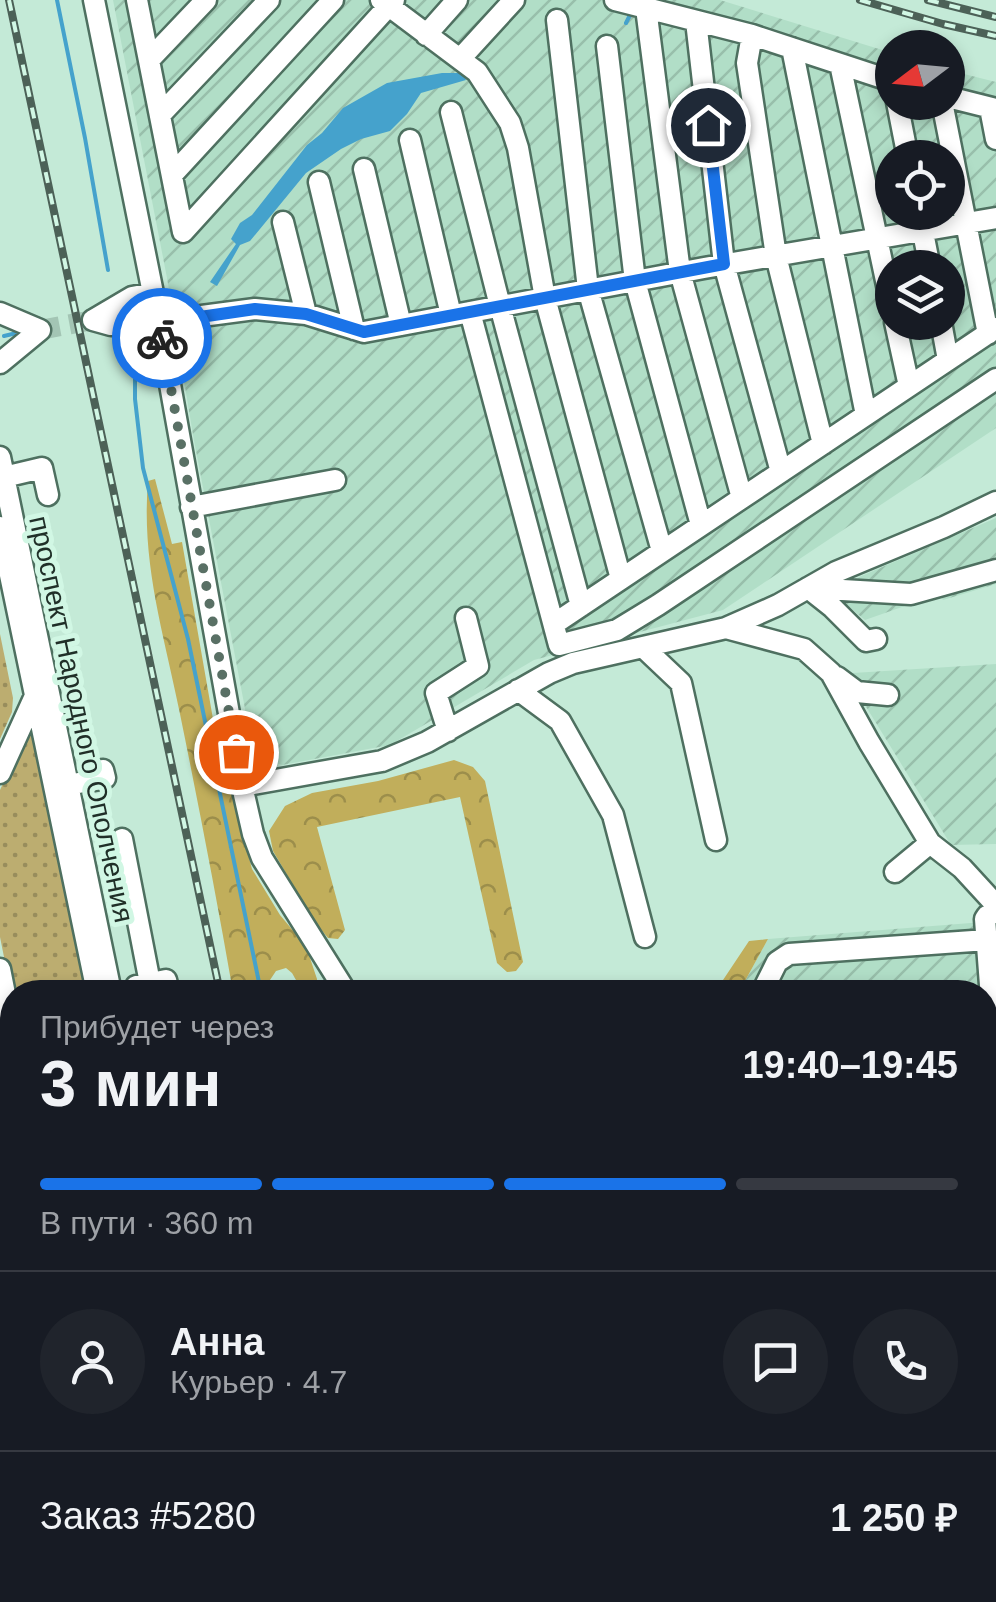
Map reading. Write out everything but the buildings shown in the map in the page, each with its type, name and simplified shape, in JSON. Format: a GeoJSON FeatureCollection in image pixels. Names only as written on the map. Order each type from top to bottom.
{"type":"FeatureCollection","features":[{"type":"Feature","properties":{"kind":"street"},"geometry":{"type":"LineString","coordinates":[[94,0],[159,323],[253,834],[262,858],[338,980]]}},
{"type":"Feature","properties":{"kind":"street"},"geometry":{"type":"LineString","coordinates":[[149,60],[206,0]]}},
{"type":"Feature","properties":{"kind":"street"},"geometry":{"type":"LineString","coordinates":[[160,114],[269,0]]}},
{"type":"Feature","properties":{"kind":"street"},"geometry":{"type":"LineString","coordinates":[[172,175],[334,0]]}},
{"type":"Feature","properties":{"kind":"street"},"geometry":{"type":"LineString","coordinates":[[426,34],[457,0]]}},
{"type":"Feature","properties":{"kind":"street"},"geometry":{"type":"LineString","coordinates":[[460,60],[514,0]]}},
{"type":"Feature","properties":{"kind":"street"},"geometry":{"type":"LineString","coordinates":[[615,0],[752,35],[875,75]]}},
{"type":"Feature","properties":{"kind":"street"},"geometry":{"type":"LineString","coordinates":[[141,3],[183,232],[388,2],[477,72],[510,123],[518,148],[545,298],[621,579]]}},
{"type":"Feature","properties":{"kind":"street"},"geometry":{"type":"LineString","coordinates":[[646,8],[680,272],[742,498]]}},
{"type":"Feature","properties":{"kind":"street"},"geometry":{"type":"LineString","coordinates":[[557,20],[588,290],[662,551]]}},
{"type":"Feature","properties":{"kind":"street"},"geometry":{"type":"LineString","coordinates":[[696,21],[724,264],[781,472]]}},
{"type":"Feature","properties":{"kind":"street"},"geometry":{"type":"LineString","coordinates":[[752,35],[747,63],[776,256],[823,444]]}},
{"type":"Feature","properties":{"kind":"street"},"geometry":{"type":"LineString","coordinates":[[607,46],[635,281],[701,525]]}},
{"type":"Feature","properties":{"kind":"street"},"geometry":{"type":"LineString","coordinates":[[792,48],[866,415]]}},
{"type":"Feature","properties":{"kind":"street"},"geometry":{"type":"LineString","coordinates":[[840,64],[879,250]]}},
{"type":"Feature","properties":{"kind":"street"},"geometry":{"type":"LineString","coordinates":[[965,104],[993,109],[996,139]]}},
{"type":"Feature","properties":{"kind":"street"},"geometry":{"type":"LineString","coordinates":[[451,112],[581,606]]}},
{"type":"Feature","properties":{"kind":"street"},"geometry":{"type":"LineString","coordinates":[[554,624],[992,331],[966,224],[948,120]]}},
{"type":"Feature","properties":{"kind":"street"},"geometry":{"type":"LineString","coordinates":[[410,140],[559,645],[617,630],[996,379]]}},
{"type":"Feature","properties":{"kind":"street"},"geometry":{"type":"LineString","coordinates":[[364,169],[401,324]]}},
{"type":"Feature","properties":{"kind":"street"},"geometry":{"type":"LineString","coordinates":[[319,182],[354,329]]}},
{"type":"Feature","properties":{"kind":"street"},"geometry":{"type":"LineString","coordinates":[[966,224],[996,218]]}},
{"type":"Feature","properties":{"kind":"street"},"geometry":{"type":"LineString","coordinates":[[283,222],[306,314]]}},
{"type":"Feature","properties":{"kind":"street"},"geometry":{"type":"LineString","coordinates":[[153,293],[132,297],[93,320],[112,325],[159,323],[255,309],[306,314],[364,332],[877,239],[900,230]]}},
{"type":"Feature","properties":{"kind":"street"},"geometry":{"type":"LineString","coordinates":[[0,313],[40,330],[0,363]]}},
{"type":"Feature","properties":{"kind":"street"},"geometry":{"type":"LineString","coordinates":[[899,340],[909,386]]}},
{"type":"Feature","properties":{"kind":"street"},"geometry":{"type":"LineString","coordinates":[[944,340],[948,360]]}},
{"type":"Feature","properties":{"kind":"street"},"geometry":{"type":"LineString","coordinates":[[2,467],[42,468],[48,495]]}},
{"type":"Feature","properties":{"kind":"street","name":"проспект Народного Ополчения"},"geometry":{"type":"LineString","coordinates":[[2,467],[9,563],[94,980]]}},
{"type":"Feature","properties":{"kind":"street"},"geometry":{"type":"LineString","coordinates":[[191,506],[336,480]]}},
{"type":"Feature","properties":{"kind":"street"},"geometry":{"type":"LineString","coordinates":[[242,786],[382,761],[426,742],[549,673],[573,663],[726,628],[778,605],[836,572],[996,502]]}},
{"type":"Feature","properties":{"kind":"street","name":"проспект Народного Ополчения"},"geometry":{"type":"LineString","coordinates":[[0,527],[68,785],[109,980]]}},
{"type":"Feature","properties":{"kind":"street"},"geometry":{"type":"LineString","coordinates":[[808,588],[911,594],[996,570]]}},
{"type":"Feature","properties":{"kind":"street"},"geometry":{"type":"LineString","coordinates":[[808,588],[866,641],[876,639]]}},
{"type":"Feature","properties":{"kind":"street"},"geometry":{"type":"LineString","coordinates":[[448,730],[436,693],[478,666],[466,618]]}},
{"type":"Feature","properties":{"kind":"street"},"geometry":{"type":"LineString","coordinates":[[726,628],[804,649],[857,692],[888,696]]}},
{"type":"Feature","properties":{"kind":"street"},"geometry":{"type":"LineString","coordinates":[[644,647],[681,684],[716,840]]}},
{"type":"Feature","properties":{"kind":"street"},"geometry":{"type":"LineString","coordinates":[[831,673],[930,844],[962,868],[996,909],[985,919],[990,980]]}},
{"type":"Feature","properties":{"kind":"street"},"geometry":{"type":"LineString","coordinates":[[518,690],[560,721],[612,815],[644,937]]}},
{"type":"Feature","properties":{"kind":"street"},"geometry":{"type":"LineString","coordinates":[[0,773],[35,696]]}},
{"type":"Feature","properties":{"kind":"street"},"geometry":{"type":"LineString","coordinates":[[68,785],[105,778],[103,770]]}},
{"type":"Feature","properties":{"kind":"street"},"geometry":{"type":"LineString","coordinates":[[122,840],[150,980]]}},
{"type":"Feature","properties":{"kind":"street"},"geometry":{"type":"LineString","coordinates":[[895,872],[930,844]]}},
{"type":"Feature","properties":{"kind":"street"},"geometry":{"type":"LineString","coordinates":[[768,980],[777,962],[790,954],[987,940]]}},
{"type":"Feature","properties":{"kind":"shaded area"},"geometry":{"type":"Polygon","coordinates":[[[113,0],[720,0],[875,48],[875,120],[965,120],[965,74],[996,82],[996,428],[723,610],[534,660],[390,745],[282,765],[254,756],[113,0]]]}},
{"type":"Feature","properties":{"kind":"shaded area"},"geometry":{"type":"Polygon","coordinates":[[[996,518],[996,584],[943,600],[939,594],[865,620],[842,601],[859,577],[996,518]]]}},
{"type":"Feature","properties":{"kind":"shaded area"},"geometry":{"type":"Polygon","coordinates":[[[0,634],[13,698],[12,712],[0,739],[0,634]]]}},
{"type":"Feature","properties":{"kind":"shaded area"},"geometry":{"type":"Polygon","coordinates":[[[996,664],[996,844],[951,845],[857,692],[853,673],[996,664]]]}},
{"type":"Feature","properties":{"kind":"shaded area"},"geometry":{"type":"Polygon","coordinates":[[[30,730],[34,736],[85,980],[9,980],[0,937],[0,790],[30,730]]]}},
{"type":"Feature","properties":{"kind":"shaded area"},"geometry":{"type":"Polygon","coordinates":[[[996,921],[996,980],[746,980],[768,939],[996,921]]]}},
{"type":"Feature","properties":{"kind":"green space"},"geometry":{"type":"Polygon","coordinates":[[[155,479],[172,544],[182,542],[213,719],[252,869],[280,915],[306,946],[317,980],[296,980],[286,968],[276,971],[270,980],[231,980],[151,570],[148,481],[155,479]]]}},
{"type":"Feature","properties":{"kind":"green space"},"geometry":{"type":"Polygon","coordinates":[[[454,760],[473,767],[485,781],[523,962],[516,971],[507,972],[497,963],[460,797],[317,827],[345,930],[338,939],[328,938],[314,921],[273,851],[269,831],[285,806],[312,793],[378,781],[454,760]]]}},
{"type":"Feature","properties":{"kind":"green space"},"geometry":{"type":"Polygon","coordinates":[[[768,939],[746,980],[723,980],[749,941],[768,939]]]}},
{"type":"Feature","properties":{"kind":"water"},"geometry":{"type":"Polygon","coordinates":[[[462,73],[466,80],[421,93],[390,131],[341,149],[306,173],[250,241],[240,245],[217,286],[210,282],[236,244],[231,239],[240,223],[252,215],[307,145],[343,108],[387,83],[462,73]]]}},
{"type":"Feature","properties":{"kind":"waterway"},"geometry":{"type":"LineString","coordinates":[[57,0],[108,270]]}},
{"type":"Feature","properties":{"kind":"waterway"},"geometry":{"type":"LineString","coordinates":[[626,23],[631,13]]}},
{"type":"Feature","properties":{"kind":"waterway"},"geometry":{"type":"LineString","coordinates":[[125,311],[145,309]]}},
{"type":"Feature","properties":{"kind":"waterway"},"geometry":{"type":"LineString","coordinates":[[4,336],[21,332]]}},
{"type":"Feature","properties":{"kind":"waterway"},"geometry":{"type":"LineString","coordinates":[[135,333],[135,399],[143,468],[188,639],[259,980]]}},
{"type":"Feature","properties":{"kind":"tunnel"},"geometry":{"type":"LineString","coordinates":[[40,330],[93,320]]}},
{"type":"Feature","properties":{"kind":"railway"},"geometry":{"type":"LineString","coordinates":[[9,0],[217,980]]}},
{"type":"Feature","properties":{"kind":"railway"},"geometry":{"type":"LineString","coordinates":[[860,0],[996,36]]}},
{"type":"Feature","properties":{"kind":"railway"},"geometry":{"type":"LineString","coordinates":[[928,0],[996,17]]}},
{"type":"Feature","properties":{"kind":"way so far"},"geometry":{"type":"LineString","coordinates":[[162,338],[236,752]]}},
{"type":"Feature","properties":{"kind":"route"},"geometry":{"type":"LineString","coordinates":[[162,338],[159,323],[255,309],[306,314],[364,332],[724,264],[708,125]]}}]}
